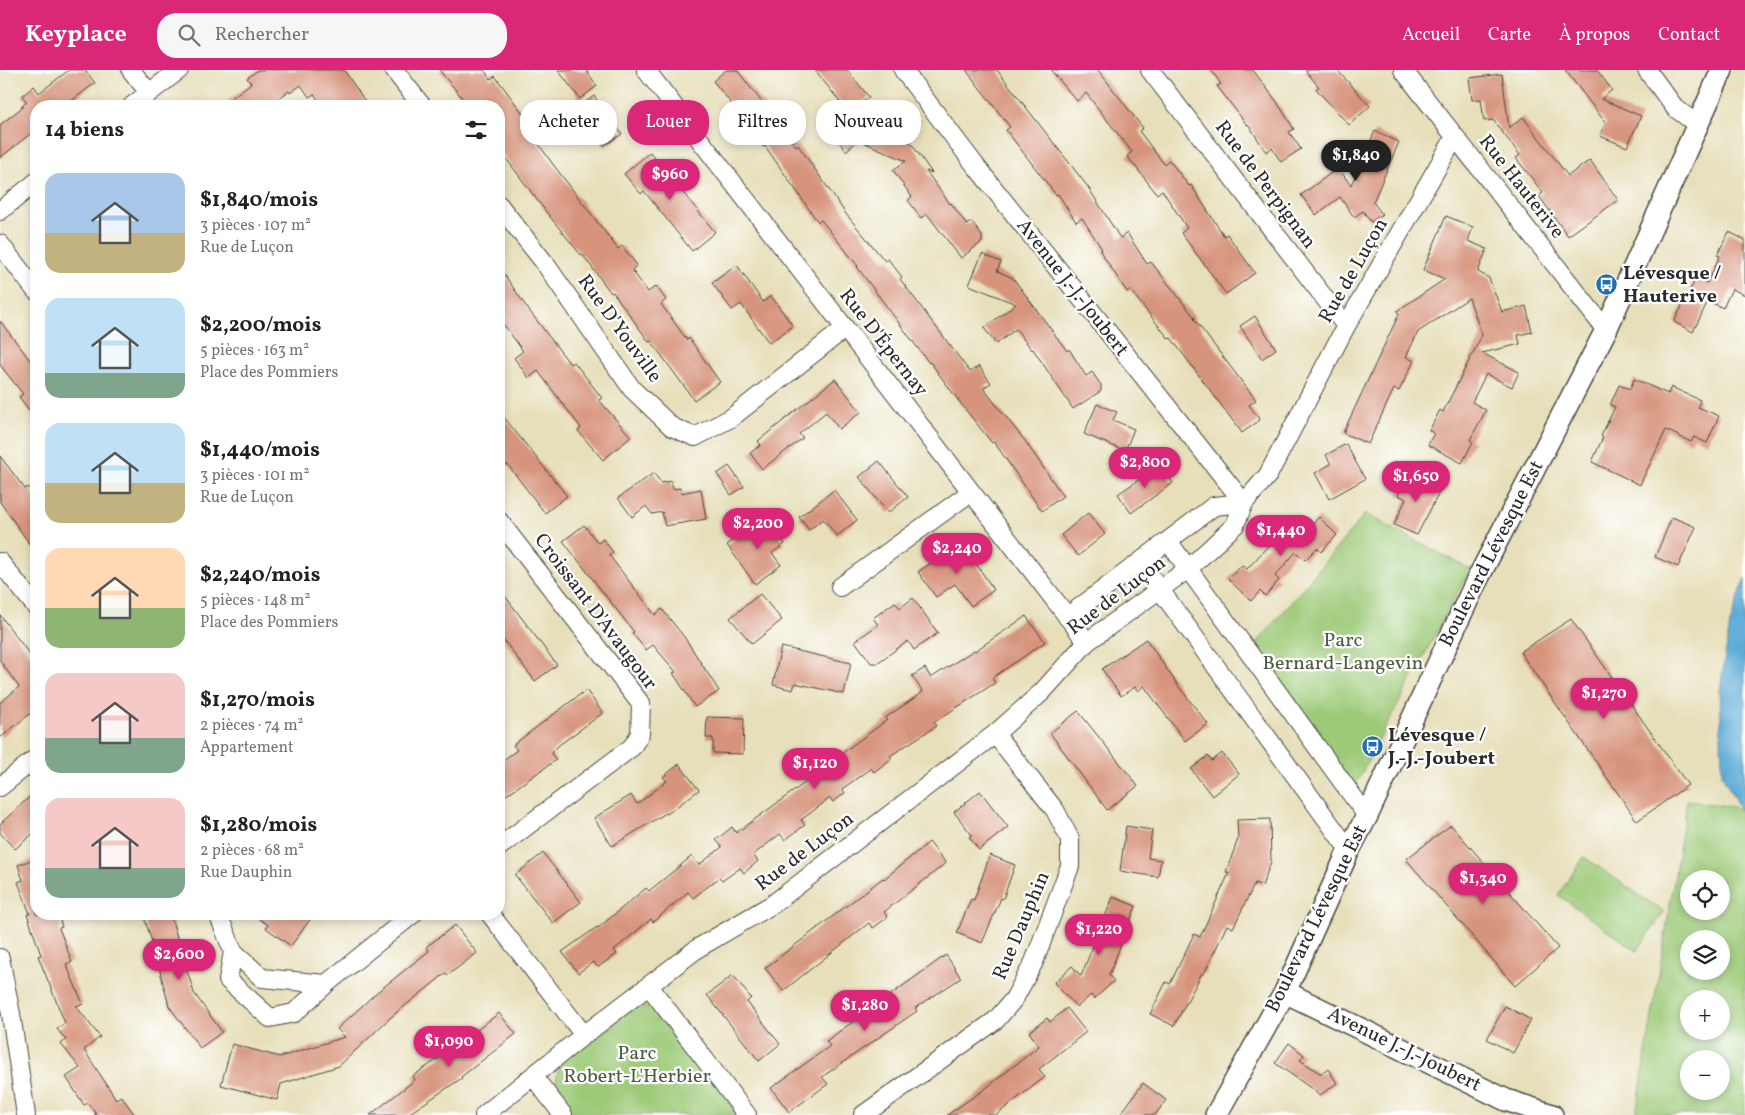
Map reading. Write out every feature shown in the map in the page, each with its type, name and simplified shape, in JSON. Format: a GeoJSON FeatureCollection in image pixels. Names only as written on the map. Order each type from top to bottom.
{"type":"FeatureCollection","features":[{"type":"Feature","properties":{"kind":"street"},"geometry":{"type":"LineString","coordinates":[[131,70],[149,93]]}},
{"type":"Feature","properties":{"kind":"street"},"geometry":{"type":"LineString","coordinates":[[140,100],[179,70]]}},
{"type":"Feature","properties":{"kind":"street"},"geometry":{"type":"LineString","coordinates":[[394,70],[417,100]]}},
{"type":"Feature","properties":{"kind":"street","name":"Rue D'Épernay"},"geometry":{"type":"LineString","coordinates":[[646,70],[1087,642]]}},
{"type":"Feature","properties":{"kind":"street","name":"Avenue J.-J.-Joubert"},"geometry":{"type":"LineString","coordinates":[[903,70],[975,165],[1244,503]]}},
{"type":"Feature","properties":{"kind":"street","name":"Rue de Perpignan"},"geometry":{"type":"LineString","coordinates":[[1150,70],[1346,326]]}},
{"type":"Feature","properties":{"kind":"street","name":"Rue Hauterive"},"geometry":{"type":"LineString","coordinates":[[1403,70],[1606,330]]}},
{"type":"Feature","properties":{"kind":"street"},"geometry":{"type":"LineString","coordinates":[[1647,70],[1675,108],[1698,125]]}},
{"type":"Feature","properties":{"kind":"street","name":"Boulevard Lévesque Est"},"geometry":{"type":"LineString","coordinates":[[1216,1115],[1284,992],[1476,582],[1606,330],[1722,70]]}},
{"type":"Feature","properties":{"kind":"street","name":"Rue de Luçon"},"geometry":{"type":"LineString","coordinates":[[484,1115],[584,1035],[698,948],[773,904],[995,734],[1042,692],[1087,642],[1188,569],[1235,525],[1244,503],[1268,475],[1346,326],[1455,137]]}},
{"type":"Feature","properties":{"kind":"street"},"geometry":{"type":"LineString","coordinates":[[0,211],[30,187]]}},
{"type":"Feature","properties":{"kind":"street","name":"Rue D'Youville"},"geometry":{"type":"LineString","coordinates":[[505,213],[544,262],[632,389],[672,427],[695,437],[731,418],[844,329]]}},
{"type":"Feature","properties":{"kind":"street"},"geometry":{"type":"LineString","coordinates":[[0,244],[30,283]]}},
{"type":"Feature","properties":{"kind":"street"},"geometry":{"type":"LineString","coordinates":[[840,586],[971,492]]}},
{"type":"Feature","properties":{"kind":"street","name":"Rue de Luçon"},"geometry":{"type":"LineString","coordinates":[[1067,617],[1214,506],[1244,503]]}},
{"type":"Feature","properties":{"kind":"street","name":"Croissant D'Avaugour"},"geometry":{"type":"LineString","coordinates":[[505,529],[640,704],[640,734],[632,747],[505,842]]}},
{"type":"Feature","properties":{"kind":"street"},"geometry":{"type":"LineString","coordinates":[[1168,542],[1367,816]]}},
{"type":"Feature","properties":{"kind":"street"},"geometry":{"type":"LineString","coordinates":[[0,562],[30,600]]}},
{"type":"Feature","properties":{"kind":"street"},"geometry":{"type":"LineString","coordinates":[[1140,562],[1349,850]]}},
{"type":"Feature","properties":{"kind":"street","name":"Rue Dauphin"},"geometry":{"type":"LineString","coordinates":[[864,1115],[996,1020],[1014,999],[1034,962],[1070,866],[1070,839],[1055,810],[995,734]]}},
{"type":"Feature","properties":{"kind":"street"},"geometry":{"type":"LineString","coordinates":[[0,787],[30,763]]}},
{"type":"Feature","properties":{"kind":"street"},"geometry":{"type":"LineString","coordinates":[[221,920],[234,951],[262,978],[326,984]]}},
{"type":"Feature","properties":{"kind":"street"},"geometry":{"type":"LineString","coordinates":[[234,951],[228,980],[270,1018],[294,1013],[326,984],[406,920]]}},
{"type":"Feature","properties":{"kind":"street"},"geometry":{"type":"LineString","coordinates":[[495,920],[584,1035]]}},
{"type":"Feature","properties":{"kind":"street"},"geometry":{"type":"LineString","coordinates":[[0,958],[5,1015],[26,1115]]}},
{"type":"Feature","properties":{"kind":"street"},"geometry":{"type":"LineString","coordinates":[[649,986],[747,1115]]}},
{"type":"Feature","properties":{"kind":"street","name":"Avenue J.-J.-Joubert"},"geometry":{"type":"LineString","coordinates":[[1284,992],[1506,1100],[1552,1115]]}},
{"type":"Feature","properties":{"kind":"street"},"geometry":{"type":"LineString","coordinates":[[533,1076],[563,1115]]}},
{"type":"Feature","properties":{"kind":"green space","name":"Parc Bernard-Langevin"},"geometry":{"type":"Polygon","coordinates":[[[1365,514],[1470,569],[1351,793],[1253,648],[1365,514]]]}},
{"type":"Feature","properties":{"kind":"green space"},"geometry":{"type":"Polygon","coordinates":[[[1687,800],[1739,808],[1745,819],[1745,1115],[1636,1115],[1687,800]]]}},
{"type":"Feature","properties":{"kind":"green space"},"geometry":{"type":"Polygon","coordinates":[[[1584,857],[1664,912],[1637,951],[1558,895],[1584,857]]]}},
{"type":"Feature","properties":{"kind":"green space","name":"Parc Robert-L'Herbier"},"geometry":{"type":"Polygon","coordinates":[[[632,1007],[657,1007],[739,1115],[575,1115],[555,1088],[560,1056],[632,1007]]]}},
{"type":"Feature","properties":{"kind":"water"},"geometry":{"type":"Polygon","coordinates":[[[1745,578],[1745,819],[1722,774],[1720,690],[1730,624],[1745,578]]]}},
{"type":"Feature","properties":{"kind":"building"},"geometry":{"type":"Polygon","coordinates":[[[69,70],[85,70],[95,83],[73,100],[30,100],[30,134],[0,158],[0,125],[24,106],[21,106],[27,102],[22,96],[34,86],[39,93],[69,70]]]}},
{"type":"Feature","properties":{"kind":"building"},"geometry":{"type":"Polygon","coordinates":[[[258,70],[344,70],[364,100],[318,100],[314,94],[309,97],[301,85],[276,100],[229,100],[251,83],[247,78],[258,70]]]}},
{"type":"Feature","properties":{"kind":"building"},"geometry":{"type":"Polygon","coordinates":[[[439,70],[484,70],[491,79],[495,76],[520,110],[520,145],[539,145],[618,249],[622,246],[637,265],[632,270],[648,292],[656,286],[666,300],[661,304],[687,340],[689,338],[720,382],[694,400],[613,292],[611,293],[582,254],[547,213],[505,157],[505,100],[464,100],[439,70]]]}},
{"type":"Feature","properties":{"kind":"building"},"geometry":{"type":"Polygon","coordinates":[[[558,70],[586,70],[597,86],[580,99],[558,70]]]}},
{"type":"Feature","properties":{"kind":"building"},"geometry":{"type":"Polygon","coordinates":[[[726,70],[737,70],[760,100],[728,100],[713,81],[726,70]]]}},
{"type":"Feature","properties":{"kind":"building"},"geometry":{"type":"Polygon","coordinates":[[[815,70],[847,70],[869,97],[865,100],[838,100],[815,70]]]}},
{"type":"Feature","properties":{"kind":"building"},"geometry":{"type":"Polygon","coordinates":[[[966,70],[997,70],[1088,187],[1120,238],[1127,233],[1147,264],[1151,262],[1195,318],[1256,400],[1249,405],[1260,420],[1242,433],[1171,338],[1169,339],[1130,290],[1127,292],[1100,251],[1102,249],[1082,218],[1076,222],[1058,194],[1056,195],[1006,130],[1010,127],[966,70]]]}},
{"type":"Feature","properties":{"kind":"building"},"geometry":{"type":"Polygon","coordinates":[[[1051,70],[1098,70],[1143,128],[1139,131],[1164,164],[1169,160],[1189,186],[1191,185],[1224,236],[1227,234],[1255,273],[1226,294],[1181,233],[1187,228],[1162,190],[1157,194],[1127,156],[1132,152],[1086,93],[1077,101],[1051,70]]]}},
{"type":"Feature","properties":{"kind":"building"},"geometry":{"type":"Polygon","coordinates":[[[1211,70],[1253,70],[1294,129],[1289,132],[1301,149],[1281,162],[1272,148],[1266,152],[1248,124],[1217,86],[1221,84],[1211,70]]]}},
{"type":"Feature","properties":{"kind":"building"},"geometry":{"type":"Polygon","coordinates":[[[1305,70],[1337,70],[1370,106],[1349,125],[1316,89],[1319,87],[1305,70]]]}},
{"type":"Feature","properties":{"kind":"building"},"geometry":{"type":"Polygon","coordinates":[[[1565,70],[1597,70],[1612,90],[1601,99],[1641,116],[1627,147],[1600,136],[1606,123],[1565,70]]]}},
{"type":"Feature","properties":{"kind":"building"},"geometry":{"type":"Polygon","coordinates":[[[1502,74],[1509,128],[1523,117],[1568,176],[1590,160],[1618,200],[1568,236],[1539,196],[1543,193],[1516,158],[1520,155],[1493,120],[1484,121],[1481,99],[1472,100],[1469,78],[1502,74]]]}},
{"type":"Feature","properties":{"kind":"building"},"geometry":{"type":"Polygon","coordinates":[[[594,96],[597,100],[588,100],[594,96]]]}},
{"type":"Feature","properties":{"kind":"building"},"geometry":{"type":"Polygon","coordinates":[[[617,127],[622,134],[617,137],[617,127]]]}},
{"type":"Feature","properties":{"kind":"building"},"geometry":{"type":"Polygon","coordinates":[[[1375,131],[1399,142],[1373,202],[1382,214],[1371,222],[1363,211],[1354,217],[1340,197],[1316,215],[1301,195],[1338,168],[1351,185],[1375,131]]]}},
{"type":"Feature","properties":{"kind":"building"},"geometry":{"type":"Polygon","coordinates":[[[761,145],[798,145],[846,214],[885,261],[888,259],[902,277],[900,279],[970,372],[979,366],[991,383],[983,388],[1025,441],[1063,496],[1042,511],[994,442],[992,443],[929,363],[858,266],[821,220],[818,222],[765,146],[763,147],[761,145]]]}},
{"type":"Feature","properties":{"kind":"building"},"geometry":{"type":"Polygon","coordinates":[[[841,145],[853,145],[846,151],[841,145]]]}},
{"type":"Feature","properties":{"kind":"building"},"geometry":{"type":"Polygon","coordinates":[[[870,145],[912,145],[932,173],[926,171],[950,204],[967,225],[971,221],[982,236],[982,242],[961,258],[927,214],[921,218],[908,200],[912,197],[893,170],[906,161],[870,145]]]}},
{"type":"Feature","properties":{"kind":"building"},"geometry":{"type":"Polygon","coordinates":[[[650,152],[715,232],[692,251],[644,191],[641,194],[624,174],[650,152]]]}},
{"type":"Feature","properties":{"kind":"building"},"geometry":{"type":"Polygon","coordinates":[[[1446,216],[1473,227],[1468,241],[1487,249],[1478,272],[1489,278],[1502,312],[1526,306],[1532,332],[1518,335],[1520,344],[1482,353],[1519,372],[1512,387],[1486,374],[1472,402],[1486,410],[1470,440],[1473,442],[1462,463],[1428,445],[1434,433],[1429,431],[1440,410],[1443,412],[1482,335],[1469,298],[1418,332],[1406,357],[1414,361],[1399,391],[1394,389],[1368,444],[1343,433],[1399,314],[1397,311],[1445,279],[1423,270],[1446,216]]]}},
{"type":"Feature","properties":{"kind":"building"},"geometry":{"type":"Polygon","coordinates":[[[1729,232],[1745,240],[1745,295],[1732,289],[1723,308],[1708,301],[1693,332],[1674,322],[1696,278],[1707,283],[1720,256],[1717,255],[1729,232]]]}},
{"type":"Feature","properties":{"kind":"building"},"geometry":{"type":"Polygon","coordinates":[[[982,254],[1001,262],[997,271],[1013,278],[1067,351],[1069,349],[1086,376],[1092,372],[1101,385],[1101,391],[1073,409],[1033,349],[1016,329],[996,344],[984,328],[1016,304],[969,285],[982,254]]]}},
{"type":"Feature","properties":{"kind":"building"},"geometry":{"type":"Polygon","coordinates":[[[737,265],[763,302],[771,296],[793,326],[769,343],[741,304],[732,310],[712,283],[737,265]]]}},
{"type":"Feature","properties":{"kind":"building"},"geometry":{"type":"Polygon","coordinates":[[[505,276],[570,364],[574,362],[602,398],[599,400],[631,437],[603,460],[578,431],[581,428],[538,371],[529,378],[514,358],[523,351],[505,326],[505,276]]]}},
{"type":"Feature","properties":{"kind":"building"},"geometry":{"type":"Polygon","coordinates":[[[1255,316],[1276,349],[1262,359],[1240,326],[1255,316]]]}},
{"type":"Feature","properties":{"kind":"building"},"geometry":{"type":"Polygon","coordinates":[[[0,321],[30,360],[30,411],[19,397],[23,394],[0,365],[0,321]]]}},
{"type":"Feature","properties":{"kind":"building"},"geometry":{"type":"Polygon","coordinates":[[[835,379],[861,412],[839,429],[826,412],[799,434],[803,438],[762,469],[750,453],[761,445],[758,441],[835,379]]]}},
{"type":"Feature","properties":{"kind":"building"},"geometry":{"type":"Polygon","coordinates":[[[1634,379],[1668,394],[1671,387],[1700,400],[1698,407],[1719,416],[1707,443],[1694,437],[1691,442],[1666,430],[1640,485],[1592,462],[1603,437],[1601,436],[1615,407],[1610,405],[1619,385],[1630,389],[1634,379]]]}},
{"type":"Feature","properties":{"kind":"building"},"geometry":{"type":"Polygon","coordinates":[[[1097,404],[1117,412],[1113,420],[1134,429],[1125,451],[1084,434],[1097,404]]]}},
{"type":"Feature","properties":{"kind":"building"},"geometry":{"type":"Polygon","coordinates":[[[505,418],[567,496],[545,513],[507,464],[505,466],[505,418]]]}},
{"type":"Feature","properties":{"kind":"building"},"geometry":{"type":"Polygon","coordinates":[[[1346,444],[1365,479],[1329,499],[1315,473],[1331,464],[1326,455],[1346,444]]]}},
{"type":"Feature","properties":{"kind":"building"},"geometry":{"type":"Polygon","coordinates":[[[0,456],[25,489],[28,487],[30,490],[30,544],[0,502],[0,456]]]}},
{"type":"Feature","properties":{"kind":"building"},"geometry":{"type":"Polygon","coordinates":[[[879,461],[908,497],[888,513],[859,477],[879,461]]]}},
{"type":"Feature","properties":{"kind":"building"},"geometry":{"type":"Polygon","coordinates":[[[1160,465],[1173,483],[1131,513],[1118,494],[1160,465]]]}},
{"type":"Feature","properties":{"kind":"building"},"geometry":{"type":"Polygon","coordinates":[[[729,466],[744,487],[731,495],[717,474],[729,466]]]}},
{"type":"Feature","properties":{"kind":"building"},"geometry":{"type":"Polygon","coordinates":[[[654,473],[661,483],[671,481],[673,489],[680,488],[681,493],[701,489],[706,519],[665,526],[662,512],[652,514],[646,506],[632,517],[618,498],[654,473]]]}},
{"type":"Feature","properties":{"kind":"building"},"geometry":{"type":"Polygon","coordinates":[[[1408,473],[1441,489],[1417,535],[1394,525],[1406,499],[1398,495],[1408,473]]]}},
{"type":"Feature","properties":{"kind":"building"},"geometry":{"type":"Polygon","coordinates":[[[834,490],[857,520],[837,536],[823,519],[809,530],[799,517],[834,490]]]}},
{"type":"Feature","properties":{"kind":"building"},"geometry":{"type":"Polygon","coordinates":[[[1088,513],[1105,534],[1078,556],[1061,535],[1088,513]]]}},
{"type":"Feature","properties":{"kind":"building"},"geometry":{"type":"Polygon","coordinates":[[[766,517],[785,544],[772,553],[781,565],[755,584],[727,545],[766,517]]]}},
{"type":"Feature","properties":{"kind":"building"},"geometry":{"type":"Polygon","coordinates":[[[1319,517],[1337,535],[1321,552],[1317,548],[1305,560],[1296,552],[1275,576],[1279,580],[1265,596],[1260,591],[1251,601],[1228,579],[1242,565],[1247,569],[1278,535],[1272,530],[1283,519],[1301,536],[1319,517]]]}},
{"type":"Feature","properties":{"kind":"building"},"geometry":{"type":"Polygon","coordinates":[[[1672,517],[1696,527],[1678,567],[1655,557],[1672,517]]]}},
{"type":"Feature","properties":{"kind":"building"},"geometry":{"type":"Polygon","coordinates":[[[584,525],[598,543],[603,539],[613,552],[609,555],[655,615],[662,609],[685,638],[719,691],[695,707],[673,673],[676,672],[653,645],[646,650],[632,633],[634,632],[563,541],[584,525]]]}},
{"type":"Feature","properties":{"kind":"building"},"geometry":{"type":"Polygon","coordinates":[[[961,542],[994,590],[971,606],[955,584],[936,597],[918,572],[961,542]]]}},
{"type":"Feature","properties":{"kind":"building"},"geometry":{"type":"Polygon","coordinates":[[[760,594],[782,620],[752,644],[730,618],[760,594]]]}},
{"type":"Feature","properties":{"kind":"building"},"geometry":{"type":"Polygon","coordinates":[[[505,596],[557,665],[535,681],[505,642],[505,596]]]}},
{"type":"Feature","properties":{"kind":"building"},"geometry":{"type":"Polygon","coordinates":[[[913,598],[938,633],[914,650],[908,641],[877,663],[871,663],[855,641],[878,625],[873,618],[895,602],[900,608],[913,598]]]}},
{"type":"Feature","properties":{"kind":"building"},"geometry":{"type":"Polygon","coordinates":[[[0,615],[30,655],[30,714],[0,738],[0,703],[19,687],[0,661],[0,615]]]}},
{"type":"Feature","properties":{"kind":"building"},"geometry":{"type":"Polygon","coordinates":[[[1026,616],[1045,642],[992,678],[995,683],[934,722],[936,726],[890,756],[892,758],[874,772],[871,768],[842,789],[845,793],[833,802],[830,798],[801,820],[805,825],[785,840],[780,834],[753,855],[758,861],[744,873],[740,868],[722,881],[719,878],[693,898],[688,892],[653,922],[651,919],[614,950],[617,954],[598,967],[593,962],[578,973],[562,952],[598,928],[646,888],[649,891],[692,856],[699,865],[722,847],[716,840],[732,827],[736,833],[839,758],[838,756],[887,720],[885,718],[923,692],[912,676],[925,668],[931,678],[1026,616]]]}},
{"type":"Feature","properties":{"kind":"building"},"geometry":{"type":"Polygon","coordinates":[[[1571,619],[1688,785],[1637,821],[1520,652],[1571,619]]]}},
{"type":"Feature","properties":{"kind":"building"},"geometry":{"type":"Polygon","coordinates":[[[1146,639],[1179,687],[1208,724],[1185,741],[1144,686],[1138,691],[1135,687],[1121,696],[1102,669],[1146,639]]]}},
{"type":"Feature","properties":{"kind":"building"},"geometry":{"type":"Polygon","coordinates":[[[781,647],[851,663],[844,694],[795,683],[793,690],[773,685],[781,647]]]}},
{"type":"Feature","properties":{"kind":"building"},"geometry":{"type":"Polygon","coordinates":[[[586,690],[603,713],[551,753],[556,760],[505,796],[505,759],[517,750],[513,745],[586,690]]]}},
{"type":"Feature","properties":{"kind":"building"},"geometry":{"type":"Polygon","coordinates":[[[1078,711],[1138,786],[1107,810],[1050,733],[1078,711]]]}},
{"type":"Feature","properties":{"kind":"building"},"geometry":{"type":"Polygon","coordinates":[[[707,717],[744,718],[743,754],[713,753],[713,738],[706,738],[707,717]]]}},
{"type":"Feature","properties":{"kind":"building"},"geometry":{"type":"Polygon","coordinates":[[[1222,753],[1239,774],[1212,796],[1191,769],[1208,756],[1212,761],[1222,753]]]}},
{"type":"Feature","properties":{"kind":"building"},"geometry":{"type":"Polygon","coordinates":[[[679,764],[699,790],[667,814],[612,846],[594,818],[631,795],[637,804],[667,781],[663,777],[679,764]]]}},
{"type":"Feature","properties":{"kind":"building"},"geometry":{"type":"Polygon","coordinates":[[[980,791],[1008,827],[979,850],[969,837],[972,835],[954,812],[980,791]]]}},
{"type":"Feature","properties":{"kind":"building"},"geometry":{"type":"Polygon","coordinates":[[[30,796],[30,836],[15,849],[0,833],[0,824],[30,796]]]}},
{"type":"Feature","properties":{"kind":"building"},"geometry":{"type":"Polygon","coordinates":[[[1270,819],[1271,862],[1262,886],[1255,883],[1233,928],[1227,925],[1204,974],[1202,973],[1174,1026],[1150,1014],[1166,982],[1170,984],[1194,934],[1200,937],[1229,873],[1226,872],[1238,839],[1237,820],[1270,819]]]}},
{"type":"Feature","properties":{"kind":"building"},"geometry":{"type":"Polygon","coordinates":[[[1451,825],[1558,948],[1515,986],[1406,859],[1451,825]]]}},
{"type":"Feature","properties":{"kind":"building"},"geometry":{"type":"Polygon","coordinates":[[[1126,826],[1152,830],[1148,858],[1161,860],[1158,877],[1120,871],[1126,826]]]}},
{"type":"Feature","properties":{"kind":"building"},"geometry":{"type":"Polygon","coordinates":[[[929,842],[946,863],[884,912],[888,917],[873,928],[869,923],[783,991],[765,968],[884,879],[929,842]]]}},
{"type":"Feature","properties":{"kind":"building"},"geometry":{"type":"Polygon","coordinates":[[[543,853],[581,902],[553,923],[515,875],[543,853]]]}},
{"type":"Feature","properties":{"kind":"building"},"geometry":{"type":"Polygon","coordinates":[[[990,855],[1015,865],[1003,899],[1001,898],[982,943],[957,933],[971,899],[974,900],[990,855]]]}},
{"type":"Feature","properties":{"kind":"building"},"geometry":{"type":"Polygon","coordinates":[[[30,860],[30,914],[18,882],[23,880],[18,865],[30,860]]]}},
{"type":"Feature","properties":{"kind":"building"},"geometry":{"type":"Polygon","coordinates":[[[1113,897],[1136,906],[1109,975],[1114,981],[1094,999],[1091,995],[1077,1007],[1054,983],[1072,966],[1081,976],[1113,897]]]}},
{"type":"Feature","properties":{"kind":"building"},"geometry":{"type":"Polygon","coordinates":[[[27,914],[30,914],[30,920],[60,920],[62,927],[59,928],[72,962],[66,964],[83,1004],[76,1006],[100,1037],[84,1050],[116,1099],[121,1096],[135,1115],[94,1115],[96,1114],[88,1103],[84,1105],[66,1077],[80,1068],[61,1044],[66,1040],[57,1029],[65,1023],[38,956],[41,955],[27,914]]]}},
{"type":"Feature","properties":{"kind":"building"},"geometry":{"type":"Polygon","coordinates":[[[145,920],[172,920],[194,993],[222,1032],[200,1048],[169,1006],[145,920]]]}},
{"type":"Feature","properties":{"kind":"building"},"geometry":{"type":"Polygon","coordinates":[[[261,920],[310,920],[291,946],[266,928],[268,925],[261,920]]]}},
{"type":"Feature","properties":{"kind":"building"},"geometry":{"type":"Polygon","coordinates":[[[455,925],[477,953],[448,975],[446,973],[391,1017],[339,1066],[281,1084],[277,1100],[221,1085],[232,1044],[280,1057],[345,1037],[337,1029],[376,993],[429,951],[426,947],[455,925]]]}},
{"type":"Feature","properties":{"kind":"building"},"geometry":{"type":"Polygon","coordinates":[[[946,955],[961,978],[915,1008],[917,1011],[822,1077],[828,1084],[789,1112],[771,1088],[830,1046],[826,1041],[946,955]]]}},
{"type":"Feature","properties":{"kind":"building"},"geometry":{"type":"Polygon","coordinates":[[[733,975],[751,998],[747,1002],[780,1044],[759,1061],[707,995],[733,975]]]}},
{"type":"Feature","properties":{"kind":"building"},"geometry":{"type":"Polygon","coordinates":[[[1505,1006],[1531,1020],[1513,1053],[1487,1039],[1505,1006]]]}},
{"type":"Feature","properties":{"kind":"building"},"geometry":{"type":"Polygon","coordinates":[[[1067,1008],[1086,1032],[1039,1069],[1045,1077],[996,1115],[947,1115],[985,1089],[1039,1046],[1029,1032],[1047,1018],[1050,1022],[1067,1008]]]}},
{"type":"Feature","properties":{"kind":"building"},"geometry":{"type":"Polygon","coordinates":[[[499,1013],[516,1034],[462,1078],[407,1115],[370,1115],[415,1080],[413,1076],[454,1048],[499,1013]]]}},
{"type":"Feature","properties":{"kind":"building"},"geometry":{"type":"Polygon","coordinates":[[[1289,1043],[1304,1055],[1300,1060],[1321,1074],[1328,1069],[1337,1083],[1319,1096],[1315,1091],[1275,1063],[1289,1043]]]}},
{"type":"Feature","properties":{"kind":"building"},"geometry":{"type":"Polygon","coordinates":[[[1143,1083],[1166,1100],[1155,1115],[1120,1115],[1143,1083]]]}},
{"type":"Feature","properties":{"kind":"place","name":"Lévesque / Hauterive"},"geometry":{"type":"Point","coordinates":[1607,285]}},
{"type":"Feature","properties":{"kind":"place","name":"Lévesque / J.-J.-Joubert"},"geometry":{"type":"Point","coordinates":[1372,747]}}]}
